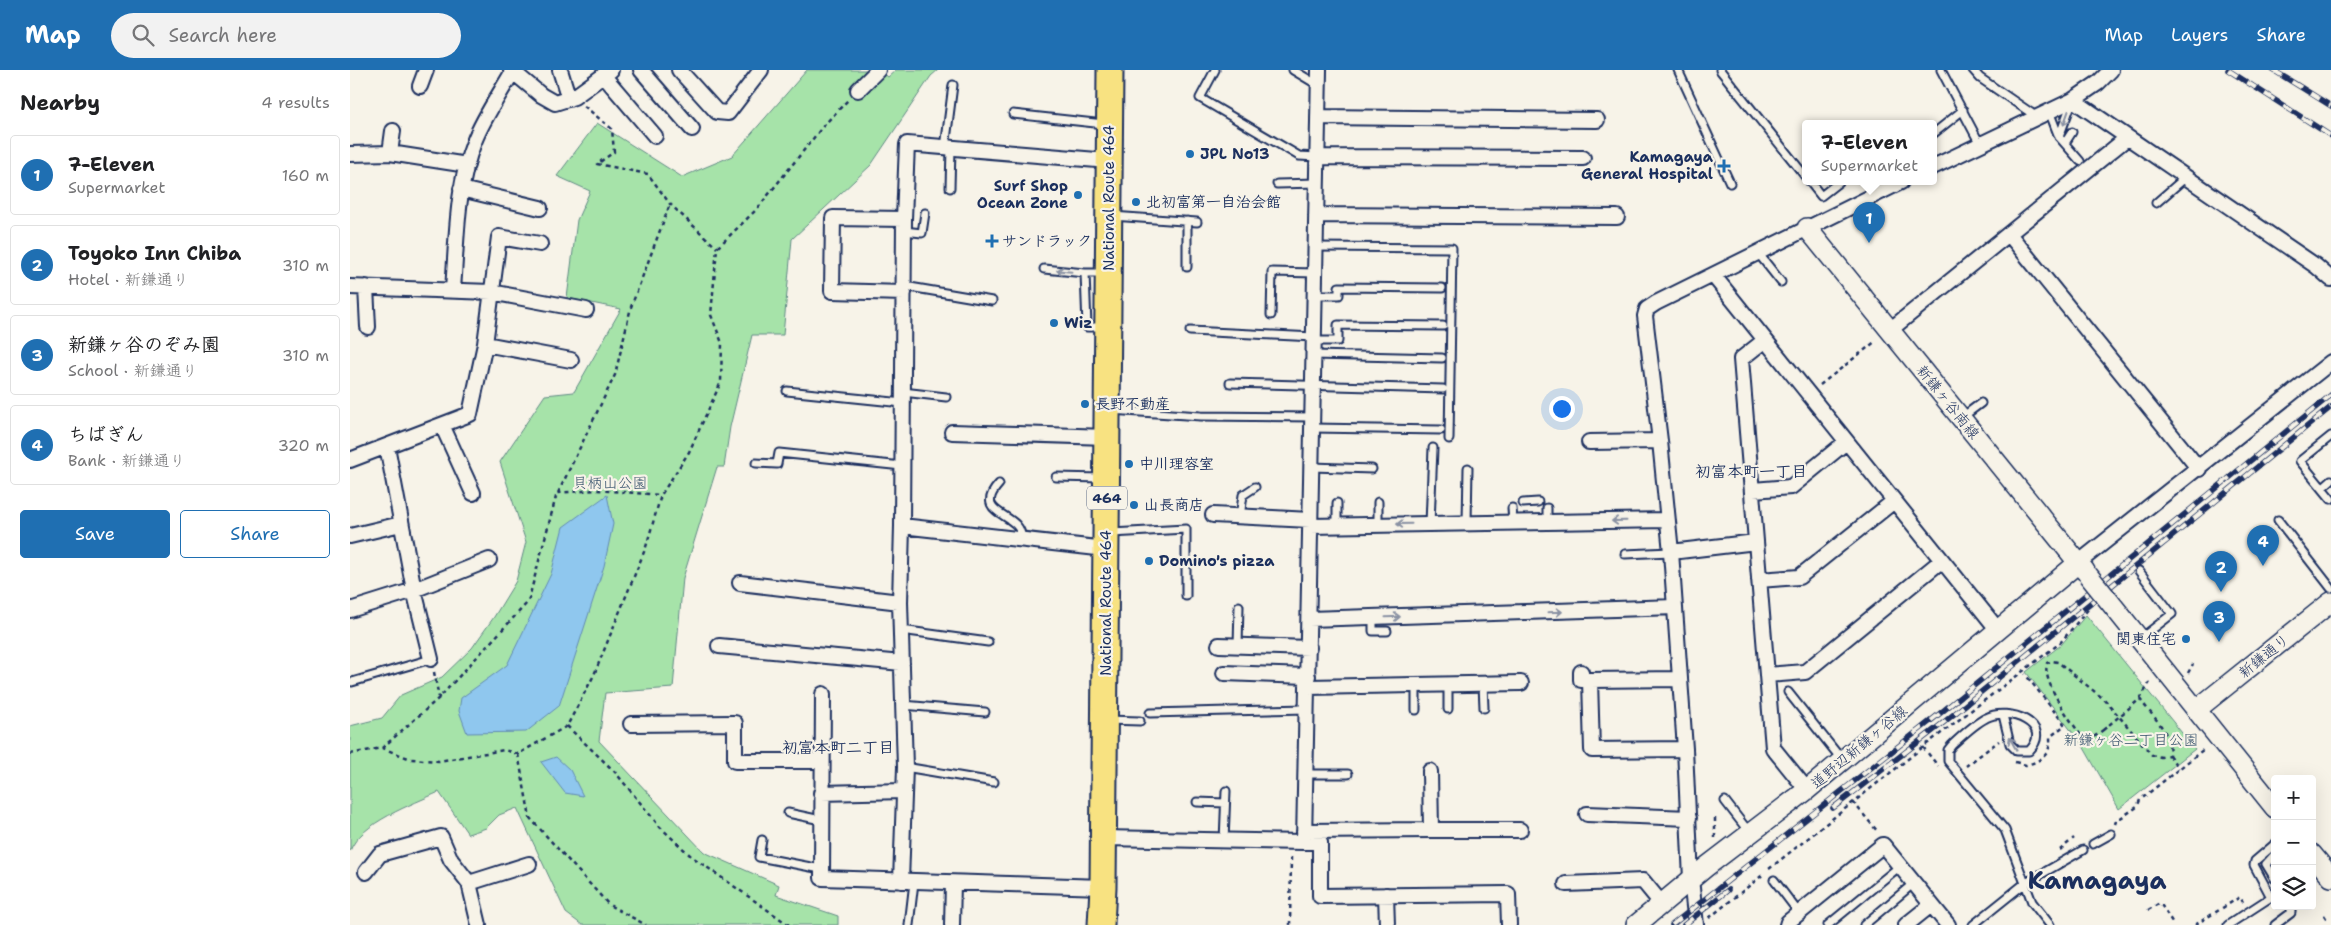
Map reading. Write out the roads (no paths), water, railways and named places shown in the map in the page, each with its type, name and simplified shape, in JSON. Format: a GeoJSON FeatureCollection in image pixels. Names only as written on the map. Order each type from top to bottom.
{"type":"FeatureCollection","features":[{"type":"Feature","properties":{"kind":"highway","name":"National Route 464"},"geometry":{"type":"LineString","coordinates":[[1101,925],[1104,838],[1108,327],[1097,273],[1109,216],[1110,70]]}},
{"type":"Feature","properties":{"kind":"street"},"geometry":{"type":"LineString","coordinates":[[420,86],[426,70]]}},
{"type":"Feature","properties":{"kind":"street"},"geometry":{"type":"LineString","coordinates":[[560,70],[571,98]]}},
{"type":"Feature","properties":{"kind":"street"},"geometry":{"type":"LineString","coordinates":[[641,70],[692,129]]}},
{"type":"Feature","properties":{"kind":"street"},"geometry":{"type":"LineString","coordinates":[[679,70],[717,112],[728,113],[761,70]]}},
{"type":"Feature","properties":{"kind":"street"},"geometry":{"type":"LineString","coordinates":[[858,90],[878,70]]}},
{"type":"Feature","properties":{"kind":"street"},"geometry":{"type":"LineString","coordinates":[[1300,838],[1306,774],[1319,70]]}},
{"type":"Feature","properties":{"kind":"street"},"geometry":{"type":"LineString","coordinates":[[1937,165],[2073,100],[2098,84],[2112,70]]}},
{"type":"Feature","properties":{"kind":"street"},"geometry":{"type":"LineString","coordinates":[[453,289],[461,189],[467,165],[474,141],[512,71],[541,95],[555,103],[571,98],[607,73],[655,136]]}},
{"type":"Feature","properties":{"kind":"street"},"geometry":{"type":"LineString","coordinates":[[2073,100],[2086,112],[2316,266],[2331,279]]}},
{"type":"Feature","properties":{"kind":"street"},"geometry":{"type":"LineString","coordinates":[[1318,117],[1597,120]]}},
{"type":"Feature","properties":{"kind":"street"},"geometry":{"type":"LineString","coordinates":[[390,153],[393,131]]}},
{"type":"Feature","properties":{"kind":"street"},"geometry":{"type":"LineString","coordinates":[[1883,336],[2127,138]]}},
{"type":"Feature","properties":{"kind":"street"},"geometry":{"type":"LineString","coordinates":[[907,881],[900,602],[904,225],[907,144],[1109,161]]}},
{"type":"Feature","properties":{"kind":"street"},"geometry":{"type":"LineString","coordinates":[[350,154],[390,153],[467,165]]}},
{"type":"Feature","properties":{"kind":"street"},"geometry":{"type":"LineString","coordinates":[[1317,157],[1583,158]]}},
{"type":"Feature","properties":{"kind":"street"},"geometry":{"type":"LineString","coordinates":[[1701,922],[1691,879],[1676,607],[1660,441],[1644,316],[1648,308],[1656,303],[1807,228],[1878,186]]}},
{"type":"Feature","properties":{"kind":"street"},"geometry":{"type":"LineString","coordinates":[[461,189],[540,208]]}},
{"type":"Feature","properties":{"kind":"street"},"geometry":{"type":"LineString","coordinates":[[1316,215],[1617,218]]}},
{"type":"Feature","properties":{"kind":"street"},"geometry":{"type":"LineString","coordinates":[[904,225],[834,218],[832,291],[904,289]]}},
{"type":"Feature","properties":{"kind":"street","name":"新鎌ヶ谷南線"},"geometry":{"type":"LineString","coordinates":[[1807,228],[1883,336],[1961,418],[2140,639]]}},
{"type":"Feature","properties":{"kind":"street"},"geometry":{"type":"LineString","coordinates":[[2009,234],[2199,469]]}},
{"type":"Feature","properties":{"kind":"street"},"geometry":{"type":"LineString","coordinates":[[350,460],[470,414],[485,344],[499,237],[540,244]]}},
{"type":"Feature","properties":{"kind":"street"},"geometry":{"type":"LineString","coordinates":[[1713,275],[1998,630]]}},
{"type":"Feature","properties":{"kind":"street"},"geometry":{"type":"LineString","coordinates":[[350,287],[453,289],[491,292],[586,310]]}},
{"type":"Feature","properties":{"kind":"street"},"geometry":{"type":"LineString","coordinates":[[366,287],[368,327]]}},
{"type":"Feature","properties":{"kind":"street"},"geometry":{"type":"LineString","coordinates":[[1765,340],[1741,359],[1773,748],[1808,790]]}},
{"type":"Feature","properties":{"kind":"street"},"geometry":{"type":"LineString","coordinates":[[485,344],[572,360]]}},
{"type":"Feature","properties":{"kind":"street"},"geometry":{"type":"LineString","coordinates":[[2083,569],[2199,469],[2331,362]]}},
{"type":"Feature","properties":{"kind":"street"},"geometry":{"type":"LineString","coordinates":[[442,425],[473,493]]}},
{"type":"Feature","properties":{"kind":"street"},"geometry":{"type":"LineString","coordinates":[[952,432],[1108,437]]}},
{"type":"Feature","properties":{"kind":"street"},"geometry":{"type":"LineString","coordinates":[[1589,442],[1660,441]]}},
{"type":"Feature","properties":{"kind":"street"},"geometry":{"type":"LineString","coordinates":[[1753,490],[1791,487],[1846,442]]}},
{"type":"Feature","properties":{"kind":"street"},"geometry":{"type":"LineString","coordinates":[[387,446],[414,590],[432,659]]}},
{"type":"Feature","properties":{"kind":"street"},"geometry":{"type":"LineString","coordinates":[[1758,580],[1799,577],[1894,501]]}},
{"type":"Feature","properties":{"kind":"street"},"geometry":{"type":"LineString","coordinates":[[1213,515],[1337,526],[1466,523],[1513,515],[1668,520]]}},
{"type":"Feature","properties":{"kind":"street"},"geometry":{"type":"LineString","coordinates":[[350,536],[401,524]]}},
{"type":"Feature","properties":{"kind":"street"},"geometry":{"type":"LineString","coordinates":[[902,526],[1021,539],[1106,541]]}},
{"type":"Feature","properties":{"kind":"street"},"geometry":{"type":"LineString","coordinates":[[1671,552],[1756,542]]}},
{"type":"Feature","properties":{"kind":"street"},"geometry":{"type":"LineString","coordinates":[[350,610],[414,590],[489,560]]}},
{"type":"Feature","properties":{"kind":"street"},"geometry":{"type":"LineString","coordinates":[[1768,675],[1805,672],[1941,561]]}},
{"type":"Feature","properties":{"kind":"street","name":"道野辺新鎌ヶ谷線"},"geometry":{"type":"LineString","coordinates":[[1636,925],[1749,833],[1808,790],[1998,630],[2083,569]]}},
{"type":"Feature","properties":{"kind":"street"},"geometry":{"type":"LineString","coordinates":[[740,583],[900,602]]}},
{"type":"Feature","properties":{"kind":"street","name":"新鎌通り"},"geometry":{"type":"LineString","coordinates":[[2196,710],[2331,602]]}},
{"type":"Feature","properties":{"kind":"street"},"geometry":{"type":"LineString","coordinates":[[1309,619],[1676,607]]}},
{"type":"Feature","properties":{"kind":"street"},"geometry":{"type":"LineString","coordinates":[[2140,639],[2271,803]]}},
{"type":"Feature","properties":{"kind":"street"},"geometry":{"type":"LineString","coordinates":[[1219,645],[1309,648]]}},
{"type":"Feature","properties":{"kind":"street"},"geometry":{"type":"LineString","coordinates":[[719,646],[902,663]]}},
{"type":"Feature","properties":{"kind":"street"},"geometry":{"type":"LineString","coordinates":[[1224,673],[1308,681],[1416,685],[1521,683]]}},
{"type":"Feature","properties":{"kind":"street"},"geometry":{"type":"LineString","coordinates":[[1680,679],[1586,676],[1592,750],[1685,748]]}},
{"type":"Feature","properties":{"kind":"street"},"geometry":{"type":"LineString","coordinates":[[823,694],[821,761],[822,878],[1103,887]]}},
{"type":"Feature","properties":{"kind":"street"},"geometry":{"type":"LineString","coordinates":[[631,724],[735,723],[735,761],[821,761]]}},
{"type":"Feature","properties":{"kind":"street"},"geometry":{"type":"LineString","coordinates":[[1430,771],[1431,830]]}},
{"type":"Feature","properties":{"kind":"street"},"geometry":{"type":"LineString","coordinates":[[821,793],[904,791]]}},
{"type":"Feature","properties":{"kind":"street"},"geometry":{"type":"LineString","coordinates":[[1587,814],[1689,818]]}},
{"type":"Feature","properties":{"kind":"street"},"geometry":{"type":"LineString","coordinates":[[1104,838],[1224,841],[1431,830],[1520,830]]}},
{"type":"Feature","properties":{"kind":"street"},"geometry":{"type":"LineString","coordinates":[[366,872],[380,854],[441,837],[451,860],[469,883],[478,925]]}},
{"type":"Feature","properties":{"kind":"street"},"geometry":{"type":"LineString","coordinates":[[1300,838],[1320,842],[1320,896],[1508,894],[1509,925]]}},
{"type":"Feature","properties":{"kind":"street"},"geometry":{"type":"LineString","coordinates":[[1787,925],[1788,922],[1883,845],[1948,925]]}},
{"type":"Feature","properties":{"kind":"street"},"geometry":{"type":"LineString","coordinates":[[2316,859],[2331,878]]}},
{"type":"Feature","properties":{"kind":"street"},"geometry":{"type":"LineString","coordinates":[[469,883],[529,864]]}},
{"type":"Feature","properties":{"kind":"street"},"geometry":{"type":"LineString","coordinates":[[1566,884],[1643,881],[1661,903]]}},
{"type":"Feature","properties":{"kind":"street"},"geometry":{"type":"LineString","coordinates":[[952,925],[953,883]]}},
{"type":"Feature","properties":{"kind":"street"},"geometry":{"type":"LineString","coordinates":[[1386,895],[1387,925]]}},
{"type":"Feature","properties":{"kind":"street"},"geometry":{"type":"LineString","coordinates":[[1906,925],[1931,904]]}},
{"type":"Feature","properties":{"kind":"lane"},"geometry":{"type":"LineString","coordinates":[[1215,70],[1200,98],[1299,156],[1317,157]]}},
{"type":"Feature","properties":{"kind":"lane"},"geometry":{"type":"LineString","coordinates":[[1293,70],[1318,85]]}},
{"type":"Feature","properties":{"kind":"lane"},"geometry":{"type":"LineString","coordinates":[[1678,70],[1730,183]]}},
{"type":"Feature","properties":{"kind":"lane"},"geometry":{"type":"LineString","coordinates":[[1720,70],[1802,168]]}},
{"type":"Feature","properties":{"kind":"lane"},"geometry":{"type":"LineString","coordinates":[[1941,70],[1980,144]]}},
{"type":"Feature","properties":{"kind":"lane"},"geometry":{"type":"LineString","coordinates":[[1973,70],[1980,78],[2043,114],[2059,137],[2080,161]]}},
{"type":"Feature","properties":{"kind":"lane"},"geometry":{"type":"LineString","coordinates":[[950,188],[948,148],[953,85]]}},
{"type":"Feature","properties":{"kind":"lane"},"geometry":{"type":"LineString","coordinates":[[2059,137],[2073,100]]}},
{"type":"Feature","properties":{"kind":"lane"},"geometry":{"type":"LineString","coordinates":[[1937,131],[1963,110]]}},
{"type":"Feature","properties":{"kind":"lane"},"geometry":{"type":"LineString","coordinates":[[1013,114],[1110,124]]}},
{"type":"Feature","properties":{"kind":"lane"},"geometry":{"type":"LineString","coordinates":[[2064,143],[2072,132]]}},
{"type":"Feature","properties":{"kind":"lane"},"geometry":{"type":"LineString","coordinates":[[2156,203],[2186,178]]}},
{"type":"Feature","properties":{"kind":"lane"},"geometry":{"type":"LineString","coordinates":[[1276,184],[1317,183]]}},
{"type":"Feature","properties":{"kind":"lane"},"geometry":{"type":"LineString","coordinates":[[1812,185],[1821,196],[1834,185]]}},
{"type":"Feature","properties":{"kind":"lane"},"geometry":{"type":"LineString","coordinates":[[904,225],[922,234],[925,213]]}},
{"type":"Feature","properties":{"kind":"lane"},"geometry":{"type":"LineString","coordinates":[[1109,216],[1197,222]]}},
{"type":"Feature","properties":{"kind":"lane"},"geometry":{"type":"LineString","coordinates":[[1187,221],[1187,267]]}},
{"type":"Feature","properties":{"kind":"lane"},"geometry":{"type":"LineString","coordinates":[[1316,247],[1452,248],[1449,439]]}},
{"type":"Feature","properties":{"kind":"lane"},"geometry":{"type":"LineString","coordinates":[[1758,253],[1781,282]]}},
{"type":"Feature","properties":{"kind":"lane"},"geometry":{"type":"LineString","coordinates":[[1044,269],[1097,273]]}},
{"type":"Feature","properties":{"kind":"lane"},"geometry":{"type":"LineString","coordinates":[[1271,315],[1272,272],[1315,273]]}},
{"type":"Feature","properties":{"kind":"lane"},"geometry":{"type":"LineString","coordinates":[[1314,295],[1339,295],[1338,287],[1442,288]]}},
{"type":"Feature","properties":{"kind":"lane"},"geometry":{"type":"LineString","coordinates":[[904,289],[992,301]]}},
{"type":"Feature","properties":{"kind":"lane"},"geometry":{"type":"LineString","coordinates":[[1314,344],[1338,341],[1338,325],[1443,326]]}},
{"type":"Feature","properties":{"kind":"lane"},"geometry":{"type":"LineString","coordinates":[[1190,331],[1442,358]]}},
{"type":"Feature","properties":{"kind":"lane"},"geometry":{"type":"LineString","coordinates":[[1230,383],[1443,389]]}},
{"type":"Feature","properties":{"kind":"lane"},"geometry":{"type":"LineString","coordinates":[[787,391],[903,398],[946,398]]}},
{"type":"Feature","properties":{"kind":"lane"},"geometry":{"type":"LineString","coordinates":[[1961,418],[1981,402]]}},
{"type":"Feature","properties":{"kind":"lane"},"geometry":{"type":"LineString","coordinates":[[1107,410],[1440,430]]}},
{"type":"Feature","properties":{"kind":"lane"},"geometry":{"type":"LineString","coordinates":[[2331,436],[2300,461],[2331,499]]}},
{"type":"Feature","properties":{"kind":"lane"},"geometry":{"type":"LineString","coordinates":[[1430,524],[1434,448]]}},
{"type":"Feature","properties":{"kind":"lane"},"geometry":{"type":"LineString","coordinates":[[756,463],[777,464],[779,453],[902,466]]}},
{"type":"Feature","properties":{"kind":"lane"},"geometry":{"type":"LineString","coordinates":[[1312,467],[1372,469]]}},
{"type":"Feature","properties":{"kind":"lane"},"geometry":{"type":"LineString","coordinates":[[1466,523],[1468,468]]}},
{"type":"Feature","properties":{"kind":"lane"},"geometry":{"type":"LineString","coordinates":[[1056,477],[1107,478]]}},
{"type":"Feature","properties":{"kind":"lane"},"geometry":{"type":"LineString","coordinates":[[2322,488],[2331,480]]}},
{"type":"Feature","properties":{"kind":"lane"},"geometry":{"type":"LineString","coordinates":[[999,484],[992,491],[990,498],[992,507],[997,513],[1016,523],[1021,539]]}},
{"type":"Feature","properties":{"kind":"lane"},"geometry":{"type":"LineString","coordinates":[[1240,517],[1243,495],[1255,487]]}},
{"type":"Feature","properties":{"kind":"lane"},"geometry":{"type":"LineString","coordinates":[[1378,502],[1378,525]]}},
{"type":"Feature","properties":{"kind":"lane"},"geometry":{"type":"LineString","coordinates":[[1523,503],[1538,502]]}},
{"type":"Feature","properties":{"kind":"lane"},"geometry":{"type":"LineString","coordinates":[[1337,503],[1337,526]]}},
{"type":"Feature","properties":{"kind":"lane"},"geometry":{"type":"LineString","coordinates":[[2278,520],[2331,588]]}},
{"type":"Feature","properties":{"kind":"lane"},"geometry":{"type":"LineString","coordinates":[[1106,541],[1186,528],[1186,596]]}},
{"type":"Feature","properties":{"kind":"lane"},"geometry":{"type":"LineString","coordinates":[[1626,554],[1671,552]]}},
{"type":"Feature","properties":{"kind":"lane"},"geometry":{"type":"LineString","coordinates":[[2139,571],[2172,614],[2140,639]]}},
{"type":"Feature","properties":{"kind":"lane"},"geometry":{"type":"LineString","coordinates":[[1238,646],[1239,606]]}},
{"type":"Feature","properties":{"kind":"lane"},"geometry":{"type":"LineString","coordinates":[[1373,618],[1373,631],[1387,631]]}},
{"type":"Feature","properties":{"kind":"lane"},"geometry":{"type":"LineString","coordinates":[[901,630],[988,642]]}},
{"type":"Feature","properties":{"kind":"lane"},"geometry":{"type":"LineString","coordinates":[[352,682],[432,659]]}},
{"type":"Feature","properties":{"kind":"lane"},"geometry":{"type":"LineString","coordinates":[[1448,684],[1448,709]]}},
{"type":"Feature","properties":{"kind":"lane"},"geometry":{"type":"LineString","coordinates":[[1483,684],[1484,708]]}},
{"type":"Feature","properties":{"kind":"lane"},"geometry":{"type":"LineString","coordinates":[[1416,685],[1416,710]]}},
{"type":"Feature","properties":{"kind":"lane"},"geometry":{"type":"LineString","coordinates":[[1788,692],[1842,761]]}},
{"type":"Feature","properties":{"kind":"lane"},"geometry":{"type":"LineString","coordinates":[[903,705],[985,712]]}},
{"type":"Feature","properties":{"kind":"lane"},"geometry":{"type":"LineString","coordinates":[[1150,713],[1307,709]]}},
{"type":"Feature","properties":{"kind":"lane"},"geometry":{"type":"LineString","coordinates":[[2003,715],[2010,744],[2017,751],[2029,751],[2035,745],[2037,738],[2036,730],[2027,719],[2019,716],[2003,715],[1986,717],[1952,745],[1948,761],[2005,830],[2032,902],[2050,925]]}},
{"type":"Feature","properties":{"kind":"lane"},"geometry":{"type":"LineString","coordinates":[[1104,720],[1140,721]]}},
{"type":"Feature","properties":{"kind":"lane"},"geometry":{"type":"LineString","coordinates":[[905,767],[994,782]]}},
{"type":"Feature","properties":{"kind":"lane"},"geometry":{"type":"LineString","coordinates":[[1306,774],[1348,774]]}},
{"type":"Feature","properties":{"kind":"lane"},"geometry":{"type":"LineString","coordinates":[[1224,841],[1226,791]]}},
{"type":"Feature","properties":{"kind":"lane"},"geometry":{"type":"LineString","coordinates":[[1725,801],[1749,833]]}},
{"type":"Feature","properties":{"kind":"lane"},"geometry":{"type":"LineString","coordinates":[[1197,802],[1225,803]]}},
{"type":"Feature","properties":{"kind":"lane"},"geometry":{"type":"LineString","coordinates":[[788,813],[821,820]]}},
{"type":"Feature","properties":{"kind":"lane"},"geometry":{"type":"LineString","coordinates":[[2094,844],[2110,834]]}},
{"type":"Feature","properties":{"kind":"lane"},"geometry":{"type":"LineString","coordinates":[[762,840],[759,857],[821,869]]}},
{"type":"Feature","properties":{"kind":"lane"},"geometry":{"type":"LineString","coordinates":[[2228,925],[2271,897],[2254,865],[2255,860],[2271,847]]}},
{"type":"Feature","properties":{"kind":"lane"},"geometry":{"type":"LineString","coordinates":[[1974,925],[2024,884],[2084,850]]}},
{"type":"Feature","properties":{"kind":"lane"},"geometry":{"type":"LineString","coordinates":[[2271,858],[2266,864],[2271,872]]}},
{"type":"Feature","properties":{"kind":"lane"},"geometry":{"type":"LineString","coordinates":[[1828,925],[1900,866]]}},
{"type":"Feature","properties":{"kind":"lane"},"geometry":{"type":"LineString","coordinates":[[1774,880],[1799,913]]}},
{"type":"Feature","properties":{"kind":"lane"},"geometry":{"type":"LineString","coordinates":[[907,881],[909,925]]}},
{"type":"Feature","properties":{"kind":"lane"},"geometry":{"type":"LineString","coordinates":[[1864,925],[1914,884]]}},
{"type":"Feature","properties":{"kind":"lane"},"geometry":{"type":"LineString","coordinates":[[2275,925],[2291,914],[2291,910]]}},
{"type":"Feature","properties":{"kind":"water"},"geometry":{"type":"Polygon","coordinates":[[[607,495],[613,524],[604,566],[559,706],[526,732],[467,733],[459,711],[461,698],[507,665],[551,574],[563,527],[607,495]]]}},
{"type":"Feature","properties":{"kind":"water"},"geometry":{"type":"Polygon","coordinates":[[[556,757],[570,770],[583,796],[565,793],[541,762],[556,757]]]}},
{"type":"Feature","properties":{"kind":"railway"},"geometry":{"type":"LineString","coordinates":[[2228,70],[2331,136]]}},
{"type":"Feature","properties":{"kind":"railway"},"geometry":{"type":"LineString","coordinates":[[2273,70],[2331,106]]}},
{"type":"Feature","properties":{"kind":"railway"},"geometry":{"type":"LineString","coordinates":[[1672,925],[1938,715],[2331,395]]}},
{"type":"Feature","properties":{"kind":"railway"},"geometry":{"type":"LineString","coordinates":[[1833,808],[1943,723],[2331,407]]}},
{"type":"Feature","properties":{"kind":"railway"},"geometry":{"type":"LineString","coordinates":[[1684,925],[1728,890]]}},
{"type":"Feature","properties":{"kind":"place","name":"JPL No13"},"geometry":{"type":"Point","coordinates":[1190,154]}},
{"type":"Feature","properties":{"kind":"place","name":"Kamagaya General Hospital"},"geometry":{"type":"Point","coordinates":[1724,166]}},
{"type":"Feature","properties":{"kind":"place","name":"Surf Shop Ocean Zone"},"geometry":{"type":"Point","coordinates":[1078,195]}},
{"type":"Feature","properties":{"kind":"place","name":"北初富第一自治会館"},"geometry":{"type":"Point","coordinates":[1136,202]}},
{"type":"Feature","properties":{"kind":"place","name":"サンドラック"},"geometry":{"type":"Point","coordinates":[992,241]}},
{"type":"Feature","properties":{"kind":"place","name":"7-Eleven"},"geometry":{"type":"Point","coordinates":[1869,243]}},
{"type":"Feature","properties":{"kind":"place","name":"Wiz"},"geometry":{"type":"Point","coordinates":[1054,323]}},
{"type":"Feature","properties":{"kind":"place","name":"長野不動産"},"geometry":{"type":"Point","coordinates":[1085,404]}},
{"type":"Feature","properties":{"kind":"place","name":"中川理容室"},"geometry":{"type":"Point","coordinates":[1129,464]}},
{"type":"Feature","properties":{"kind":"place","name":"山長商店"},"geometry":{"type":"Point","coordinates":[1134,505]}},
{"type":"Feature","properties":{"kind":"place","name":"Domino's pizza"},"geometry":{"type":"Point","coordinates":[1149,561]}},
{"type":"Feature","properties":{"kind":"place","name":"ちばぎん"},"geometry":{"type":"Point","coordinates":[2263,566]}},
{"type":"Feature","properties":{"kind":"place","name":"Toyoko Inn Chiba"},"geometry":{"type":"Point","coordinates":[2221,592]}},
{"type":"Feature","properties":{"kind":"place","name":"関東住宅"},"geometry":{"type":"Point","coordinates":[2186,639]}},
{"type":"Feature","properties":{"kind":"place","name":"新鎌ヶ谷のぞみ園"},"geometry":{"type":"Point","coordinates":[2219,642]}},
{"type":"Feature","properties":{"kind":"district","name":"初富本町一丁目"},"geometry":{"type":"Point","coordinates":[1751,471]}},
{"type":"Feature","properties":{"kind":"district","name":"初富本町二丁目"},"geometry":{"type":"Point","coordinates":[838,747]}},
{"type":"Feature","properties":{"kind":"district","name":"Kamagaya"},"geometry":{"type":"Point","coordinates":[2097,880]}},
{"type":"Feature","properties":{"kind":"park label","name":"貝柄山公園"},"geometry":{"type":"Point","coordinates":[610,483]}},
{"type":"Feature","properties":{"kind":"park label","name":"新鎌ヶ谷二丁目公園"},"geometry":{"type":"Point","coordinates":[2131,740]}}]}
